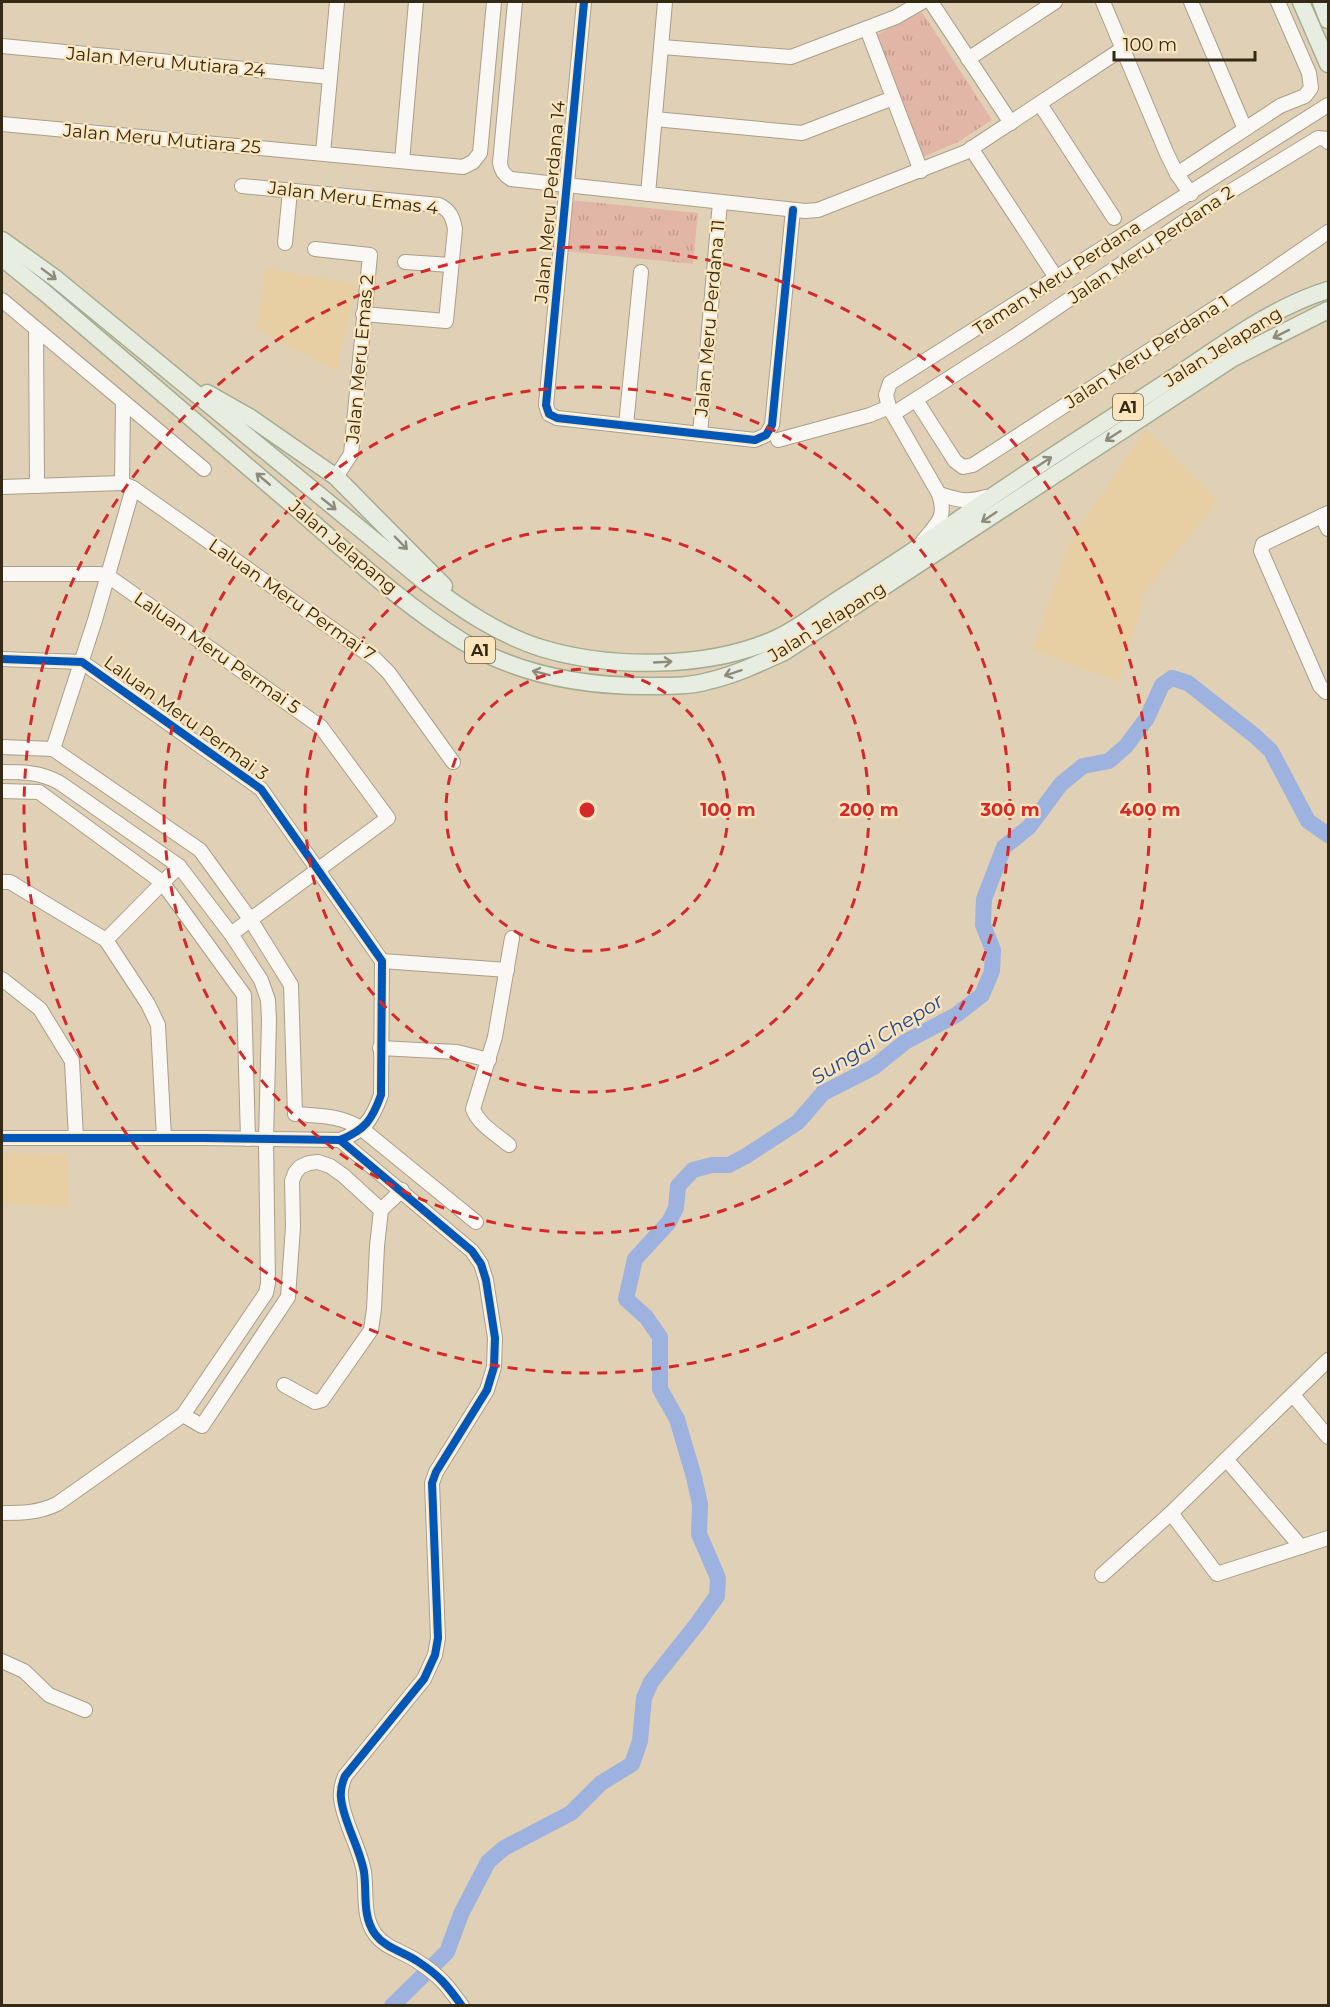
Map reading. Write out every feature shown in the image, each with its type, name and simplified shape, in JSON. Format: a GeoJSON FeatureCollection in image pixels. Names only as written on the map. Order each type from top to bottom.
{"type":"FeatureCollection","features":[{"type":"Feature","properties":{"kind":"main road"},"geometry":{"type":"LineString","coordinates":[[1302,2],[1329,63]]}},
{"type":"Feature","properties":{"kind":"main road"},"geometry":{"type":"LineString","coordinates":[[1321,2],[1329,20]]}},
{"type":"Feature","properties":{"kind":"main road","name":"Jalan Jelapang"},"geometry":{"type":"LineString","coordinates":[[2,240],[55,278],[424,582],[463,610],[540,647],[605,660],[657,662],[718,656],[776,639],[1260,321],[1315,294],[1329,290]]}},
{"type":"Feature","properties":{"kind":"main road","name":"Jalan Jelapang"},"geometry":{"type":"LineString","coordinates":[[2,258],[387,585],[446,630],[483,652],[534,672],[601,684],[635,686],[675,686],[708,682],[747,669],[784,652],[1233,358],[1329,310]]}},
{"type":"Feature","properties":{"kind":"main road"},"geometry":{"type":"LineString","coordinates":[[170,372],[251,418],[336,477],[441,583],[491,625]]}},
{"type":"Feature","properties":{"kind":"street"},"geometry":{"type":"LineString","coordinates":[[323,153],[337,2]]}},
{"type":"Feature","properties":{"kind":"street"},"geometry":{"type":"LineString","coordinates":[[402,161],[417,2]]}},
{"type":"Feature","properties":{"kind":"street","name":"Jalan Meru Mutiara 25"},"geometry":{"type":"LineString","coordinates":[[2,124],[463,167],[480,153],[494,2]]}},
{"type":"Feature","properties":{"kind":"street"},"geometry":{"type":"LineString","coordinates":[[515,2],[500,163],[503,173],[511,179],[793,210],[818,210],[921,171],[971,148],[1122,49]]}},
{"type":"Feature","properties":{"kind":"street","name":"Jalan Meru Perdana 14"},"geometry":{"type":"LineString","coordinates":[[584,2],[546,405],[549,414],[553,417],[626,425]]}},
{"type":"Feature","properties":{"kind":"street"},"geometry":{"type":"LineString","coordinates":[[648,194],[665,2]]}},
{"type":"Feature","properties":{"kind":"street"},"geometry":{"type":"LineString","coordinates":[[662,46],[791,57],[896,17],[922,2]]}},
{"type":"Feature","properties":{"kind":"street"},"geometry":{"type":"LineString","coordinates":[[931,2],[1011,123]]}},
{"type":"Feature","properties":{"kind":"street"},"geometry":{"type":"LineString","coordinates":[[968,59],[1055,2]]}},
{"type":"Feature","properties":{"kind":"street"},"geometry":{"type":"LineString","coordinates":[[1102,2],[1177,174],[1191,194]]}},
{"type":"Feature","properties":{"kind":"street"},"geometry":{"type":"LineString","coordinates":[[1191,2],[1245,129]]}},
{"type":"Feature","properties":{"kind":"street"},"geometry":{"type":"LineString","coordinates":[[1177,174],[1280,106],[1305,96],[1311,88],[1309,73],[1278,2]]}},
{"type":"Feature","properties":{"kind":"street"},"geometry":{"type":"LineString","coordinates":[[867,29],[921,171]]}},
{"type":"Feature","properties":{"kind":"street","name":"Jalan Meru Mutiara 24"},"geometry":{"type":"LineString","coordinates":[[2,46],[330,77]]}},
{"type":"Feature","properties":{"kind":"street"},"geometry":{"type":"LineString","coordinates":[[655,119],[801,133],[893,98]]}},
{"type":"Feature","properties":{"kind":"street"},"geometry":{"type":"LineString","coordinates":[[1040,104],[1114,218]]}},
{"type":"Feature","properties":{"kind":"street","name":"Taman Meru Perdana"},"geometry":{"type":"LineString","coordinates":[[891,411],[885,395],[890,384],[1329,105]]}},
{"type":"Feature","properties":{"kind":"street","name":"Jalan Meru Perdana 2"},"geometry":{"type":"LineString","coordinates":[[778,440],[891,411],[916,400],[1213,202],[1318,138],[1327,139],[1329,142]]}},
{"type":"Feature","properties":{"kind":"street"},"geometry":{"type":"LineString","coordinates":[[971,148],[1057,279]]}},
{"type":"Feature","properties":{"kind":"street","name":"Jalan Meru Emas 4"},"geometry":{"type":"LineString","coordinates":[[242,186],[439,205],[446,208],[454,221],[455,229],[446,321],[363,314]]}},
{"type":"Feature","properties":{"kind":"street"},"geometry":{"type":"LineString","coordinates":[[285,243],[290,191]]}},
{"type":"Feature","properties":{"kind":"street","name":"Jalan Meru Perdana 11"},"geometry":{"type":"LineString","coordinates":[[700,434],[720,202]]}},
{"type":"Feature","properties":{"kind":"street"},"geometry":{"type":"LineString","coordinates":[[641,272],[626,425],[755,440],[766,435],[772,425],[793,210]]}},
{"type":"Feature","properties":{"kind":"street","name":"Jalan Meru Perdana 1"},"geometry":{"type":"LineString","coordinates":[[916,400],[955,461],[963,467],[973,465],[1329,232]]}},
{"type":"Feature","properties":{"kind":"street","name":"Jalan Meru Emas 2"},"geometry":{"type":"LineString","coordinates":[[315,249],[369,255],[351,454],[336,477]]}},
{"type":"Feature","properties":{"kind":"street"},"geometry":{"type":"LineString","coordinates":[[1101,249],[1114,270]]}},
{"type":"Feature","properties":{"kind":"street"},"geometry":{"type":"LineString","coordinates":[[405,262],[451,265]]}},
{"type":"Feature","properties":{"kind":"street"},"geometry":{"type":"LineString","coordinates":[[2,300],[204,469]]}},
{"type":"Feature","properties":{"kind":"street"},"geometry":{"type":"LineString","coordinates":[[36,329],[38,486]]}},
{"type":"Feature","properties":{"kind":"street"},"geometry":{"type":"LineString","coordinates":[[53,749],[108,576],[127,485],[123,402]]}},
{"type":"Feature","properties":{"kind":"street"},"geometry":{"type":"LineString","coordinates":[[891,411],[939,494],[943,507],[940,519],[916,549]]}},
{"type":"Feature","properties":{"kind":"street"},"geometry":{"type":"LineString","coordinates":[[2,487],[127,485]]}},
{"type":"Feature","properties":{"kind":"street","name":"Laluan Meru Permai 7"},"geometry":{"type":"LineString","coordinates":[[127,485],[375,658],[453,762]]}},
{"type":"Feature","properties":{"kind":"street"},"geometry":{"type":"LineString","coordinates":[[939,494],[972,502],[996,494]]}},
{"type":"Feature","properties":{"kind":"street"},"geometry":{"type":"LineString","coordinates":[[1329,530],[1325,514],[1263,544],[1261,551],[1320,686],[1329,692]]}},
{"type":"Feature","properties":{"kind":"street"},"geometry":{"type":"LineString","coordinates":[[2,574],[100,574],[108,576]]}},
{"type":"Feature","properties":{"kind":"street","name":"Laluan Meru Permai 5"},"geometry":{"type":"LineString","coordinates":[[108,576],[321,727],[388,818],[318,869]]}},
{"type":"Feature","properties":{"kind":"street","name":"Laluan Meru Permai 3"},"geometry":{"type":"LineString","coordinates":[[2,659],[82,662],[261,789],[382,961]]}},
{"type":"Feature","properties":{"kind":"street"},"geometry":{"type":"LineString","coordinates":[[2,747],[53,749],[200,850],[250,920],[291,985],[295,1114],[345,1119],[362,1129],[476,1222]]}},
{"type":"Feature","properties":{"kind":"street"},"geometry":{"type":"LineString","coordinates":[[2,772],[45,775],[60,783],[179,866],[231,934],[261,980],[268,1000],[269,1020],[266,1140],[268,1283],[266,1293],[183,1415],[57,1504],[28,1514],[2,1513]]}},
{"type":"Feature","properties":{"kind":"street"},"geometry":{"type":"LineString","coordinates":[[2,791],[39,792],[162,882],[244,995],[248,1139]]}},
{"type":"Feature","properties":{"kind":"street"},"geometry":{"type":"LineString","coordinates":[[106,940],[179,866]]}},
{"type":"Feature","properties":{"kind":"street"},"geometry":{"type":"LineString","coordinates":[[231,934],[318,869]]}},
{"type":"Feature","properties":{"kind":"street"},"geometry":{"type":"LineString","coordinates":[[2,882],[10,882],[106,940],[148,1004],[158,1024],[164,1138]]}},
{"type":"Feature","properties":{"kind":"street"},"geometry":{"type":"LineString","coordinates":[[509,1145],[477,1118],[473,1109],[489,1060],[500,1013],[512,938]]}},
{"type":"Feature","properties":{"kind":"street"},"geometry":{"type":"LineString","coordinates":[[2,1138],[340,1140],[362,1129],[373,1114],[381,1095],[382,961],[507,970]]}},
{"type":"Feature","properties":{"kind":"street"},"geometry":{"type":"LineString","coordinates":[[2,979],[40,1009],[72,1060],[76,1138]]}},
{"type":"Feature","properties":{"kind":"street"},"geometry":{"type":"LineString","coordinates":[[380,1048],[457,1053],[489,1060]]}},
{"type":"Feature","properties":{"kind":"street"},"geometry":{"type":"LineString","coordinates":[[340,1140],[402,1190],[476,1256],[486,1280],[495,1338],[494,1367],[487,1390],[436,1472],[432,1483],[438,1638],[435,1655],[424,1679],[345,1776],[341,1786],[341,1799],[364,1872],[366,1914],[370,1926],[376,1936],[386,1944],[416,1960],[444,1980],[462,2006]]}},
{"type":"Feature","properties":{"kind":"street"},"geometry":{"type":"LineString","coordinates":[[183,1415],[202,1426],[288,1297],[293,1227],[292,1181],[300,1167],[318,1162],[330,1166],[381,1210]]}},
{"type":"Feature","properties":{"kind":"street"},"geometry":{"type":"LineString","coordinates":[[284,1386],[315,1402],[322,1400],[371,1330],[381,1210],[402,1190]]}},
{"type":"Feature","properties":{"kind":"street"},"geometry":{"type":"LineString","coordinates":[[1102,1575],[1171,1513],[1329,1360]]}},
{"type":"Feature","properties":{"kind":"street"},"geometry":{"type":"LineString","coordinates":[[1293,1395],[1329,1437]]}},
{"type":"Feature","properties":{"kind":"street"},"geometry":{"type":"LineString","coordinates":[[1226,1459],[1301,1547]]}},
{"type":"Feature","properties":{"kind":"street"},"geometry":{"type":"LineString","coordinates":[[1171,1513],[1217,1574],[1329,1538]]}},
{"type":"Feature","properties":{"kind":"street"},"geometry":{"type":"LineString","coordinates":[[2,1661],[24,1671],[49,1695],[85,1710]]}},
{"type":"Feature","properties":{"kind":"shaded area"},"geometry":{"type":"Polygon","coordinates":[[[265,268],[357,284],[336,371],[257,329],[265,268]]]}},
{"type":"Feature","properties":{"kind":"shaded area"},"geometry":{"type":"Polygon","coordinates":[[[1146,429],[1218,501],[1146,589],[1119,682],[1033,650],[1069,543],[1146,429]]]}},
{"type":"Feature","properties":{"kind":"shaded area"},"geometry":{"type":"Polygon","coordinates":[[[2,1153],[67,1154],[69,1208],[2,1203],[2,1153]]]}},
{"type":"Feature","properties":{"kind":"green space"},"geometry":{"type":"Polygon","coordinates":[[[922,12],[992,120],[958,142],[916,160],[874,36],[922,12]]]}},
{"type":"Feature","properties":{"kind":"green space"},"geometry":{"type":"Polygon","coordinates":[[[570,200],[698,213],[693,264],[565,251],[570,200]]]}},
{"type":"Feature","properties":{"kind":"waterway","name":"Sungai Chepor"},"geometry":{"type":"LineString","coordinates":[[392,2006],[447,1952],[461,1914],[488,1862],[504,1848],[571,1813],[601,1783],[632,1764],[640,1741],[644,1698],[651,1682],[717,1596],[718,1578],[699,1534],[700,1504],[694,1477],[677,1419],[660,1389],[660,1337],[646,1317],[626,1299],[635,1259],[669,1222],[676,1208],[678,1186],[693,1170],[712,1165],[729,1165],[746,1156],[798,1122],[823,1093],[874,1067],[905,1042],[956,1015],[982,995],[992,971],[993,950],[983,925],[984,899],[1004,847],[1029,827],[1061,784],[1083,766],[1109,761],[1126,746],[1147,718],[1162,685],[1172,678],[1188,683],[1271,751],[1308,821],[1328,835]]}},
{"type":"Feature","properties":{"kind":"cycle path"},"geometry":{"type":"LineString","coordinates":[[584,2],[546,405],[549,414],[557,418],[755,440],[766,435],[772,425],[793,210]]}},
{"type":"Feature","properties":{"kind":"cycle path"},"geometry":{"type":"LineString","coordinates":[[2,659],[82,662],[261,789],[382,961],[381,1095],[371,1118],[362,1128],[349,1136],[340,1140],[2,1138]]}},
{"type":"Feature","properties":{"kind":"cycle path"},"geometry":{"type":"LineString","coordinates":[[340,1140],[472,1251],[481,1264],[486,1280],[495,1338],[494,1367],[487,1390],[436,1472],[432,1483],[438,1638],[435,1655],[424,1679],[345,1776],[341,1792],[342,1807],[364,1872],[368,1920],[371,1927],[384,1943],[417,1961],[437,1976],[462,2006]]}}]}
